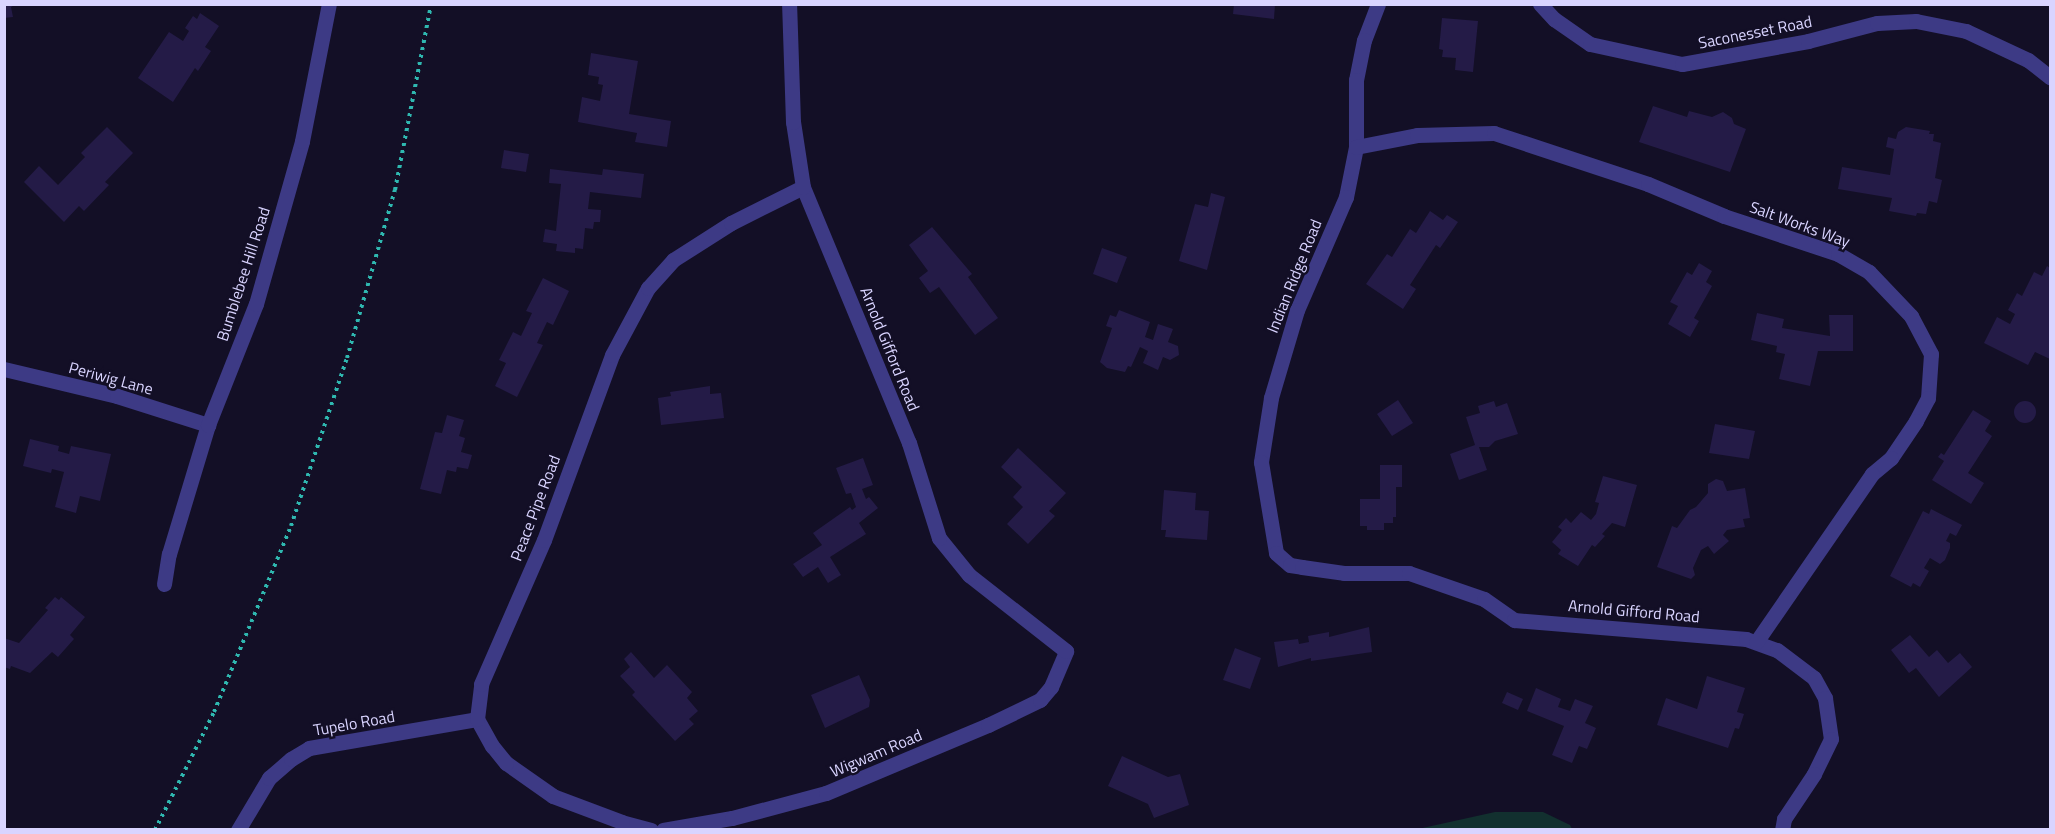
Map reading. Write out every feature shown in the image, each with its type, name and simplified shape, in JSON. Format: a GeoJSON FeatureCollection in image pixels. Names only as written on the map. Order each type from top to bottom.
{"type":"FeatureCollection","features":[{"type":"Feature","properties":{"kind":"street","name":"Bumblebee Hill Road"},"geometry":{"type":"LineString","coordinates":[[164,584],[169,554],[208,425],[256,304],[302,141],[329,4]]}},
{"type":"Feature","properties":{"kind":"street","name":"Arnold Gifford Road"},"geometry":{"type":"LineString","coordinates":[[789,4],[793,122],[803,187],[909,443],[939,538],[969,575],[1066,651]]}},
{"type":"Feature","properties":{"kind":"street","name":"Indian Ridge Road"},"geometry":{"type":"LineString","coordinates":[[1284,560],[1275,553],[1261,462],[1271,398],[1297,310],[1346,197],[1356,147],[1356,80],[1364,40],[1378,4]]}},
{"type":"Feature","properties":{"kind":"street","name":"Saconesset Road"},"geometry":{"type":"LineString","coordinates":[[1540,4],[1554,19],[1590,44],[1682,64],[1808,41],[1876,22],[1916,21],[1966,31],[2028,60],[2050,78]]}},
{"type":"Feature","properties":{"kind":"street","name":"Salt Works Way"},"geometry":{"type":"LineString","coordinates":[[1356,147],[1417,135],[1494,133],[1648,184],[1724,216],[1838,254],[1869,272],[1911,316],[1931,354],[1928,398],[1916,421],[1891,458],[1872,474],[1756,642]]}},
{"type":"Feature","properties":{"kind":"street","name":"Peace Pipe Road"},"geometry":{"type":"LineString","coordinates":[[477,719],[481,684],[544,540],[612,356],[648,288],[674,260],[731,223],[803,187]]}},
{"type":"Feature","properties":{"kind":"street","name":"Periwig Lane"},"geometry":{"type":"LineString","coordinates":[[4,369],[117,396],[208,425]]}},
{"type":"Feature","properties":{"kind":"street","name":"Arnold Gifford Road"},"geometry":{"type":"LineString","coordinates":[[1284,560],[1290,565],[1344,573],[1409,573],[1484,599],[1514,620],[1746,639],[1778,650],[1814,678],[1826,698],[1831,739],[1814,774],[1784,819],[1782,830]]}},
{"type":"Feature","properties":{"kind":"street","name":"Wigwam Road"},"geometry":{"type":"LineString","coordinates":[[663,830],[732,818],[826,793],[988,725],[1040,700],[1051,687],[1066,651]]}},
{"type":"Feature","properties":{"kind":"street","name":"Tupelo Road"},"geometry":{"type":"LineString","coordinates":[[238,830],[269,778],[291,759],[309,748],[477,719]]}},
{"type":"Feature","properties":{"kind":"street"},"geometry":{"type":"LineString","coordinates":[[477,719],[492,746],[506,763],[553,796],[622,822],[651,830]]}},
{"type":"Feature","properties":{"kind":"path"},"geometry":{"type":"LineString","coordinates":[[155,830],[214,712],[294,514],[347,358],[395,190],[431,4]]}},
{"type":"Feature","properties":{"kind":"green space"},"geometry":{"type":"Polygon","coordinates":[[[1495,812],[1543,812],[1570,825],[1572,829],[1418,829],[1495,812]]]}},
{"type":"Feature","properties":{"kind":"building"},"geometry":{"type":"Polygon","coordinates":[[[4,4],[16,4],[11,7],[13,17],[4,18],[4,4]]]}},
{"type":"Feature","properties":{"kind":"building"},"geometry":{"type":"Polygon","coordinates":[[[1234,4],[1275,4],[1274,19],[1233,14],[1234,4]]]}},
{"type":"Feature","properties":{"kind":"building"},"geometry":{"type":"Polygon","coordinates":[[[200,13],[219,26],[205,47],[211,51],[198,71],[195,68],[173,102],[138,78],[169,32],[183,41],[189,31],[185,28],[193,16],[197,19],[200,13]]]}},
{"type":"Feature","properties":{"kind":"building"},"geometry":{"type":"Polygon","coordinates":[[[1442,18],[1478,21],[1473,72],[1455,70],[1456,58],[1442,57],[1443,50],[1439,49],[1442,18]]]}},
{"type":"Feature","properties":{"kind":"building"},"geometry":{"type":"Polygon","coordinates":[[[591,53],[638,61],[629,114],[671,121],[667,147],[635,142],[637,133],[578,122],[582,97],[600,101],[603,85],[598,84],[599,77],[588,75],[591,53]]]}},
{"type":"Feature","properties":{"kind":"building"},"geometry":{"type":"Polygon","coordinates":[[[1653,106],[1687,117],[1689,111],[1712,117],[1723,112],[1732,118],[1734,124],[1746,129],[1730,172],[1639,142],[1653,106]]]}},
{"type":"Feature","properties":{"kind":"building"},"geometry":{"type":"Polygon","coordinates":[[[107,127],[133,153],[105,182],[109,185],[84,211],[79,206],[64,222],[24,182],[39,166],[58,185],[85,157],[81,153],[107,127]]]}},
{"type":"Feature","properties":{"kind":"building"},"geometry":{"type":"Polygon","coordinates":[[[1906,127],[1930,131],[1929,134],[1934,134],[1933,141],[1941,143],[1935,178],[1942,180],[1937,203],[1929,201],[1926,214],[1917,213],[1916,216],[1889,211],[1892,198],[1838,189],[1842,167],[1890,175],[1894,149],[1886,147],[1888,137],[1896,139],[1898,132],[1906,127]]]}},
{"type":"Feature","properties":{"kind":"building"},"geometry":{"type":"Polygon","coordinates":[[[504,150],[529,154],[526,172],[501,168],[504,150]]]}},
{"type":"Feature","properties":{"kind":"building"},"geometry":{"type":"Polygon","coordinates":[[[550,169],[602,175],[603,169],[644,174],[641,198],[590,192],[588,209],[601,210],[600,222],[594,222],[593,229],[585,228],[583,249],[575,248],[575,253],[556,251],[557,244],[543,242],[545,229],[556,231],[561,184],[549,183],[550,169]]]}},
{"type":"Feature","properties":{"kind":"building"},"geometry":{"type":"Polygon","coordinates":[[[1211,193],[1225,197],[1207,270],[1179,261],[1195,204],[1208,207],[1211,193]]]}},
{"type":"Feature","properties":{"kind":"building"},"geometry":{"type":"Polygon","coordinates":[[[1430,211],[1443,220],[1447,215],[1458,222],[1440,248],[1436,245],[1410,285],[1416,289],[1403,309],[1366,284],[1387,254],[1392,257],[1410,229],[1416,233],[1430,211]]]}},
{"type":"Feature","properties":{"kind":"building"},"geometry":{"type":"Polygon","coordinates":[[[932,227],[972,274],[968,277],[998,318],[975,335],[939,287],[930,293],[919,278],[928,271],[909,245],[932,227]]]}},
{"type":"Feature","properties":{"kind":"building"},"geometry":{"type":"Polygon","coordinates":[[[1102,248],[1127,257],[1117,283],[1093,274],[1102,248]]]}},
{"type":"Feature","properties":{"kind":"building"},"geometry":{"type":"Polygon","coordinates":[[[1699,263],[1712,271],[1706,282],[1712,286],[1694,318],[1699,321],[1690,337],[1668,324],[1678,306],[1670,302],[1687,272],[1692,275],[1699,263]]]}},
{"type":"Feature","properties":{"kind":"building"},"geometry":{"type":"Polygon","coordinates":[[[2047,266],[2050,268],[2050,359],[2035,352],[2028,365],[1984,343],[1997,317],[2010,324],[2015,314],[2008,310],[2017,293],[2022,296],[2034,272],[2042,276],[2047,266]]]}},
{"type":"Feature","properties":{"kind":"building"},"geometry":{"type":"Polygon","coordinates":[[[543,278],[569,291],[553,325],[547,322],[537,343],[543,345],[517,397],[495,386],[506,363],[499,360],[513,332],[521,336],[532,313],[526,311],[543,278]]]}},
{"type":"Feature","properties":{"kind":"building"},"geometry":{"type":"Polygon","coordinates":[[[1119,310],[1150,322],[1145,337],[1153,340],[1158,324],[1173,329],[1168,342],[1178,346],[1179,355],[1170,360],[1163,357],[1158,370],[1143,363],[1148,351],[1140,347],[1131,367],[1128,366],[1125,372],[1107,368],[1100,362],[1112,328],[1106,326],[1110,315],[1116,317],[1119,310]]]}},
{"type":"Feature","properties":{"kind":"building"},"geometry":{"type":"Polygon","coordinates":[[[1757,313],[1784,319],[1782,328],[1830,336],[1829,315],[1853,315],[1853,351],[1818,351],[1810,386],[1779,379],[1785,354],[1776,352],[1777,346],[1751,340],[1757,313]]]}},
{"type":"Feature","properties":{"kind":"building"},"geometry":{"type":"Polygon","coordinates":[[[710,386],[710,394],[721,393],[724,418],[661,425],[658,398],[671,396],[670,392],[710,386]]]}},
{"type":"Feature","properties":{"kind":"building"},"geometry":{"type":"Polygon","coordinates":[[[1398,400],[1413,423],[1392,436],[1377,414],[1398,400]]]}},
{"type":"Feature","properties":{"kind":"building"},"geometry":{"type":"Polygon","coordinates":[[[1494,401],[1496,407],[1507,403],[1518,434],[1495,441],[1489,447],[1479,447],[1487,470],[1459,480],[1450,454],[1475,445],[1466,417],[1480,413],[1478,406],[1494,401]]]}},
{"type":"Feature","properties":{"kind":"building"},"geometry":{"type":"Polygon","coordinates":[[[2025,401],[2033,404],[2036,412],[2033,420],[2025,423],[2017,420],[2014,412],[2017,404],[2025,401]]]}},
{"type":"Feature","properties":{"kind":"building"},"geometry":{"type":"Polygon","coordinates":[[[1973,410],[1991,421],[1985,431],[1992,436],[1968,473],[1984,483],[1971,504],[1932,480],[1944,461],[1938,457],[1941,453],[1944,455],[1973,410]]]}},
{"type":"Feature","properties":{"kind":"building"},"geometry":{"type":"Polygon","coordinates":[[[447,415],[464,420],[459,436],[465,438],[461,452],[472,455],[468,469],[457,467],[456,472],[447,470],[441,494],[420,489],[435,432],[442,433],[447,415]]]}},
{"type":"Feature","properties":{"kind":"building"},"geometry":{"type":"Polygon","coordinates":[[[1715,424],[1755,431],[1749,459],[1709,453],[1715,424]]]}},
{"type":"Feature","properties":{"kind":"building"},"geometry":{"type":"Polygon","coordinates":[[[30,439],[59,446],[58,451],[69,454],[71,446],[111,454],[100,501],[80,496],[76,513],[55,507],[64,472],[52,469],[51,473],[23,466],[30,439]]]}},
{"type":"Feature","properties":{"kind":"building"},"geometry":{"type":"Polygon","coordinates":[[[1018,448],[1066,493],[1049,511],[1055,516],[1028,544],[1007,524],[1023,507],[1013,497],[1022,487],[1001,467],[1018,448]]]}},
{"type":"Feature","properties":{"kind":"building"},"geometry":{"type":"Polygon","coordinates":[[[863,458],[873,485],[862,489],[866,499],[869,497],[878,508],[859,523],[866,534],[830,557],[841,575],[828,583],[818,567],[803,577],[793,564],[822,545],[813,533],[850,507],[852,510],[856,507],[851,493],[846,494],[836,468],[863,458]]]}},
{"type":"Feature","properties":{"kind":"building"},"geometry":{"type":"Polygon","coordinates":[[[1380,465],[1402,465],[1402,487],[1396,487],[1396,517],[1393,517],[1393,523],[1384,523],[1384,530],[1367,530],[1367,526],[1360,526],[1360,499],[1380,499],[1380,465]]]}},
{"type":"Feature","properties":{"kind":"building"},"geometry":{"type":"Polygon","coordinates":[[[1603,476],[1637,485],[1625,527],[1612,523],[1602,534],[1605,536],[1595,547],[1592,545],[1578,566],[1558,554],[1561,550],[1552,542],[1562,530],[1558,527],[1566,518],[1571,523],[1581,512],[1591,520],[1596,514],[1599,503],[1595,502],[1603,476]]]}},
{"type":"Feature","properties":{"kind":"building"},"geometry":{"type":"Polygon","coordinates":[[[1716,479],[1723,481],[1727,491],[1745,488],[1750,518],[1743,519],[1745,527],[1727,530],[1723,535],[1729,541],[1714,554],[1708,546],[1701,550],[1693,568],[1695,575],[1691,579],[1657,567],[1672,526],[1677,528],[1690,510],[1696,507],[1708,493],[1708,484],[1716,479]]]}},
{"type":"Feature","properties":{"kind":"building"},"geometry":{"type":"Polygon","coordinates":[[[1164,490],[1196,493],[1195,510],[1209,511],[1207,540],[1165,537],[1166,530],[1161,530],[1164,490]]]}},
{"type":"Feature","properties":{"kind":"building"},"geometry":{"type":"Polygon","coordinates":[[[1931,509],[1962,525],[1956,536],[1950,533],[1946,541],[1950,543],[1950,548],[1945,560],[1940,564],[1930,558],[1924,568],[1929,571],[1920,587],[1913,583],[1911,587],[1890,576],[1923,511],[1929,514],[1931,509]]]}},
{"type":"Feature","properties":{"kind":"building"},"geometry":{"type":"Polygon","coordinates":[[[55,597],[59,600],[61,597],[85,617],[70,635],[74,639],[58,657],[52,652],[30,673],[11,666],[10,669],[4,667],[4,638],[19,643],[48,610],[45,608],[55,597]]]}},
{"type":"Feature","properties":{"kind":"building"},"geometry":{"type":"Polygon","coordinates":[[[1369,627],[1372,652],[1311,661],[1311,658],[1278,667],[1274,642],[1298,639],[1299,644],[1309,642],[1308,636],[1329,632],[1329,637],[1369,627]]]}},
{"type":"Feature","properties":{"kind":"building"},"geometry":{"type":"Polygon","coordinates":[[[1910,635],[1929,657],[1937,650],[1948,663],[1960,653],[1972,667],[1939,697],[1916,668],[1909,673],[1891,650],[1910,635]]]}},
{"type":"Feature","properties":{"kind":"building"},"geometry":{"type":"Polygon","coordinates":[[[1235,648],[1261,658],[1250,689],[1223,680],[1235,648]]]}},
{"type":"Feature","properties":{"kind":"building"},"geometry":{"type":"Polygon","coordinates":[[[631,652],[654,678],[667,665],[692,692],[687,698],[698,711],[689,719],[694,724],[675,741],[632,695],[635,692],[620,676],[630,667],[624,659],[631,652]]]}},
{"type":"Feature","properties":{"kind":"building"},"geometry":{"type":"Polygon","coordinates":[[[859,675],[870,700],[869,707],[825,728],[811,695],[859,675]]]}},
{"type":"Feature","properties":{"kind":"building"},"geometry":{"type":"Polygon","coordinates":[[[1707,676],[1745,688],[1737,712],[1744,714],[1739,729],[1735,728],[1728,748],[1657,725],[1666,698],[1697,709],[1707,676]]]}},
{"type":"Feature","properties":{"kind":"building"},"geometry":{"type":"Polygon","coordinates":[[[1536,688],[1561,699],[1558,707],[1570,711],[1575,699],[1593,706],[1585,723],[1596,728],[1587,749],[1579,746],[1572,763],[1552,755],[1564,726],[1527,711],[1536,688]]]}},
{"type":"Feature","properties":{"kind":"building"},"geometry":{"type":"Polygon","coordinates":[[[1507,692],[1523,699],[1518,710],[1502,703],[1507,692]]]}},
{"type":"Feature","properties":{"kind":"building"},"geometry":{"type":"Polygon","coordinates":[[[1122,756],[1168,777],[1180,774],[1189,805],[1154,818],[1148,804],[1108,786],[1122,756]]]}}]}
